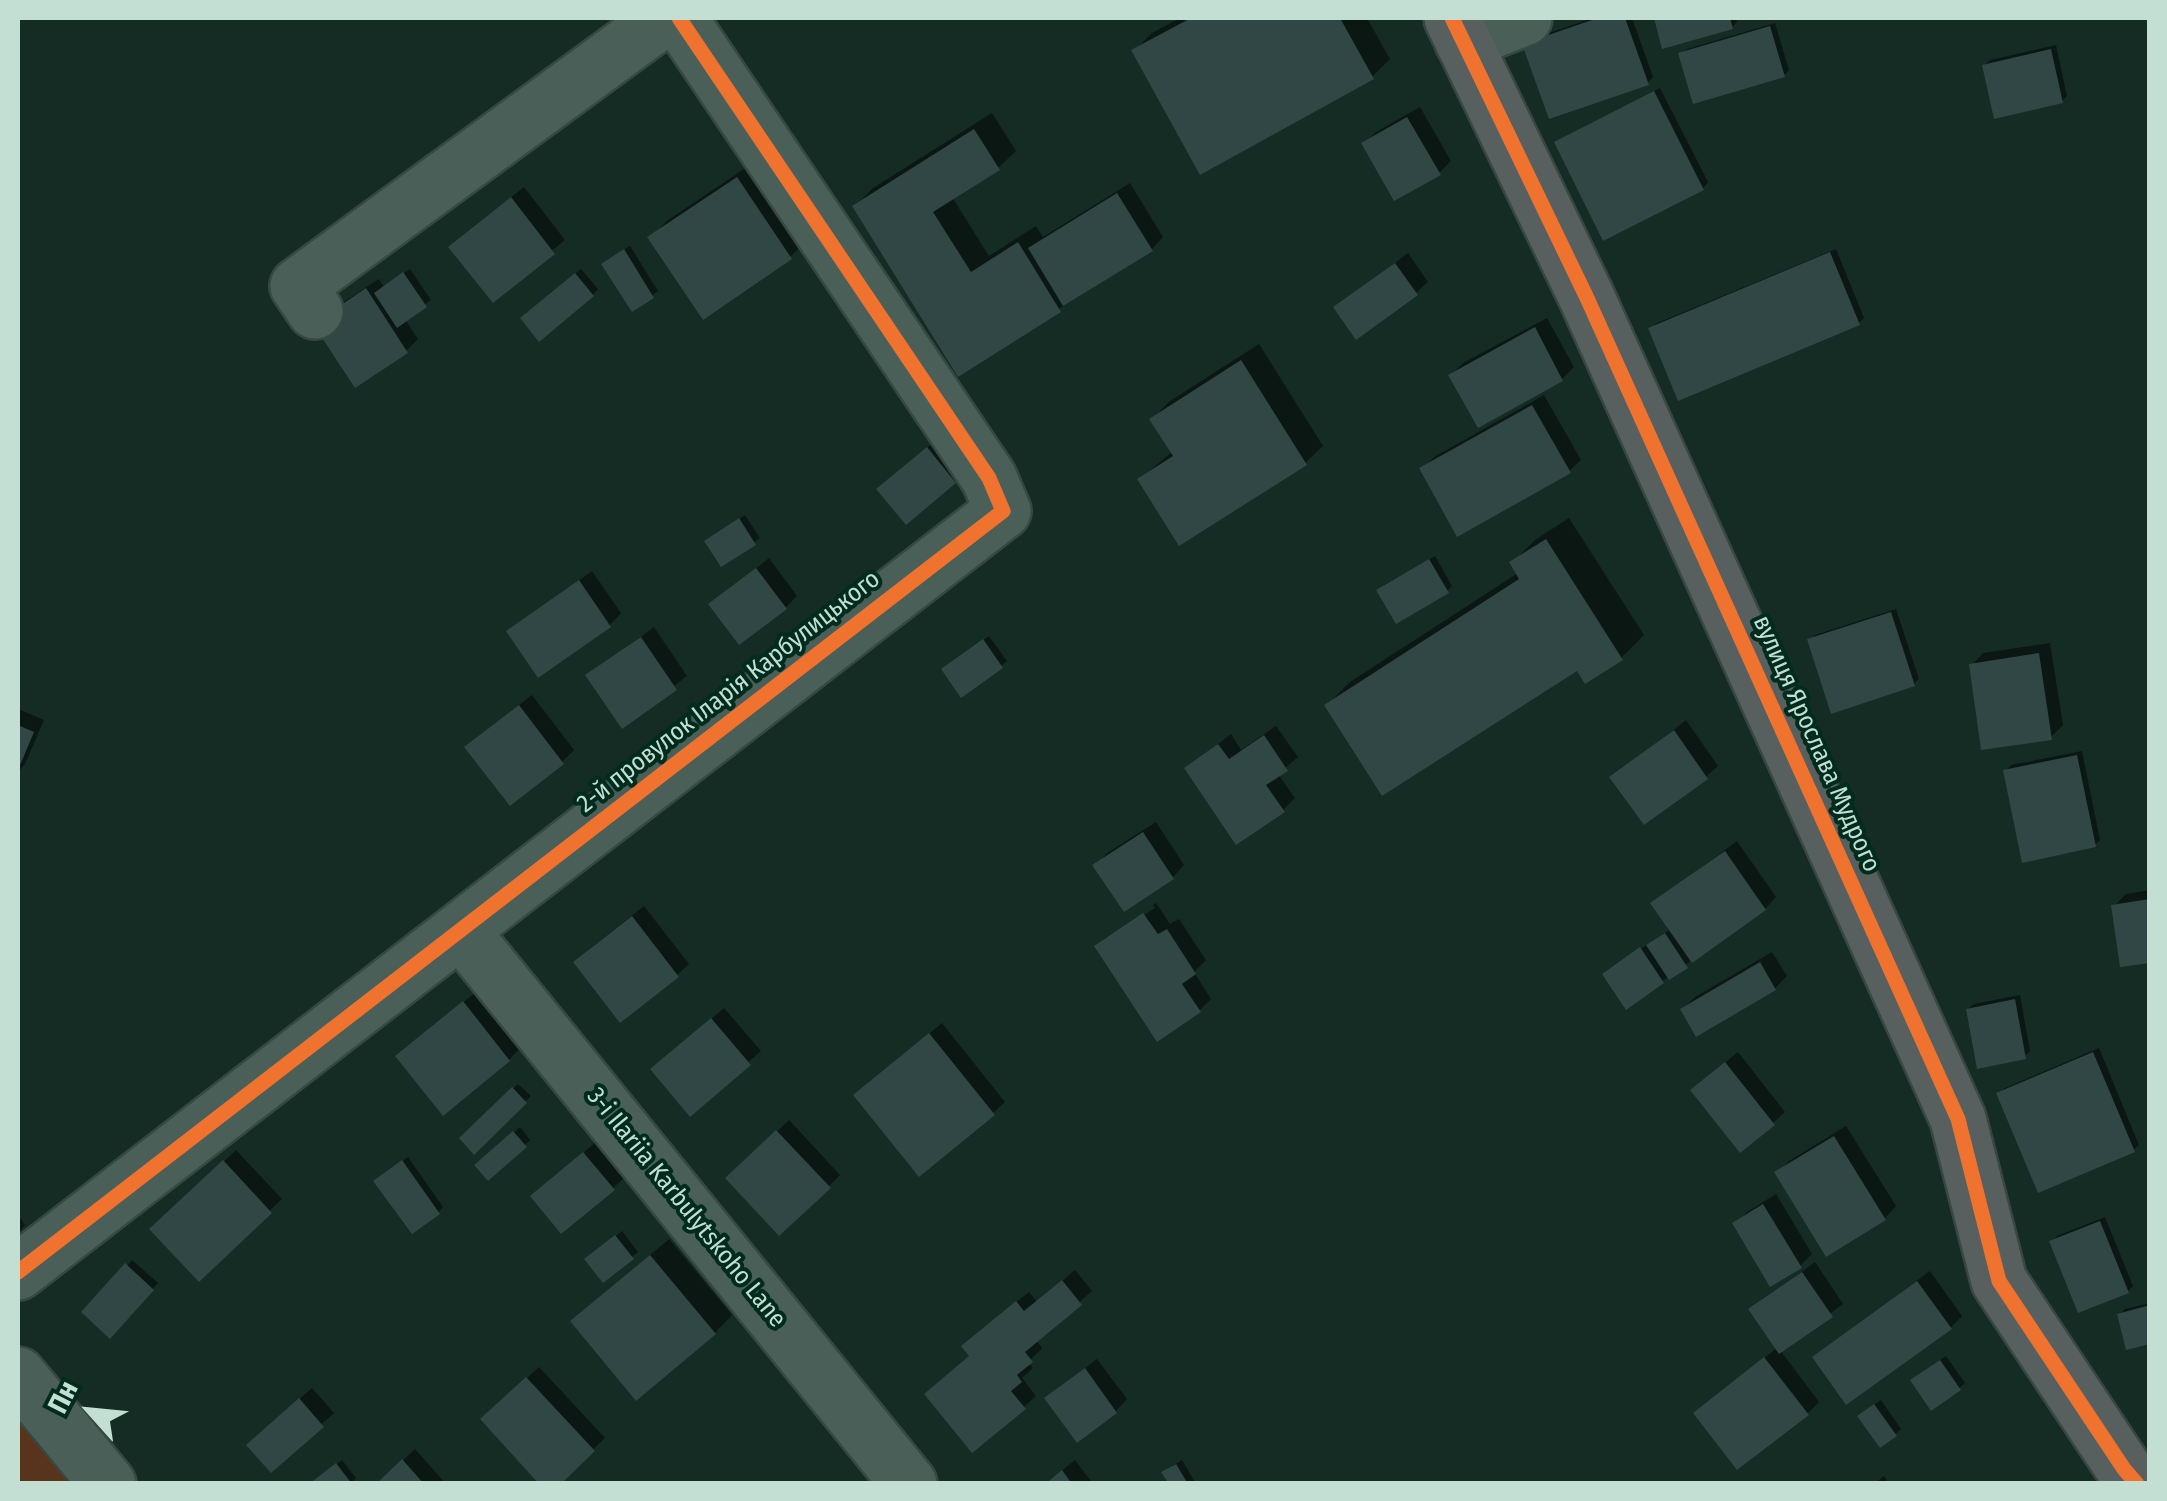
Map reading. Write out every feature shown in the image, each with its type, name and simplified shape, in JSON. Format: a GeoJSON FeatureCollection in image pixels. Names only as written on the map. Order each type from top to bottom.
{"type":"FeatureCollection","features":[{"type":"Feature","properties":{"kind":"main road","name":"вулиця Ярослава Мудрого"},"geometry":{"type":"LineString","coordinates":[[1458,30],[1587,298],[1958,1119],[2000,1281],[2122,1479]]}},
{"type":"Feature","properties":{"kind":"street"},"geometry":{"type":"LineString","coordinates":[[314,311],[298,286],[664,18]]}},
{"type":"Feature","properties":{"kind":"street","name":"2-й провулок Іларія Карбулицького"},"geometry":{"type":"LineString","coordinates":[[18,1272],[1003,511],[989,478],[679,18]]}},
{"type":"Feature","properties":{"kind":"street"},"geometry":{"type":"LineString","coordinates":[[1458,30],[1524,18]]}},
{"type":"Feature","properties":{"kind":"street","name":"3-i Ilariia Karbulytskoho Lane"},"geometry":{"type":"LineString","coordinates":[[462,932],[910,1484]]}},
{"type":"Feature","properties":{"kind":"street"},"geometry":{"type":"LineString","coordinates":[[18,1376],[108,1484]]}},
{"type":"Feature","properties":{"kind":"shaded area"},"geometry":{"type":"Polygon","coordinates":[[[18,1357],[125,1483],[18,1483],[18,1357]]]}},
{"type":"Feature","properties":{"kind":"building"},"geometry":{"type":"Polygon","coordinates":[[[1191,18],[1340,18],[1374,79],[1200,175],[1131,50],[1191,18]]]}},
{"type":"Feature","properties":{"kind":"building"},"geometry":{"type":"Polygon","coordinates":[[[1598,18],[1625,18],[1649,85],[1549,119],[1522,44],[1598,18]]]}},
{"type":"Feature","properties":{"kind":"building"},"geometry":{"type":"Polygon","coordinates":[[[1654,18],[1730,18],[1733,29],[1662,49],[1654,18]]]}},
{"type":"Feature","properties":{"kind":"building"},"geometry":{"type":"Polygon","coordinates":[[[1770,26],[1785,77],[1693,104],[1678,53],[1770,26]]]}},
{"type":"Feature","properties":{"kind":"building"},"geometry":{"type":"Polygon","coordinates":[[[2051,49],[2063,103],[1994,119],[1982,65],[2051,49]]]}},
{"type":"Feature","properties":{"kind":"building"},"geometry":{"type":"Polygon","coordinates":[[[1654,91],[1704,190],[1603,241],[1554,142],[1654,91]]]}},
{"type":"Feature","properties":{"kind":"building"},"geometry":{"type":"Polygon","coordinates":[[[1407,117],[1441,175],[1394,201],[1361,143],[1407,117]]]}},
{"type":"Feature","properties":{"kind":"building"},"geometry":{"type":"Polygon","coordinates":[[[974,129],[1000,170],[933,212],[971,272],[1018,242],[1061,312],[958,377],[852,206],[974,129]]]}},
{"type":"Feature","properties":{"kind":"building"},"geometry":{"type":"Polygon","coordinates":[[[737,177],[792,259],[703,320],[647,237],[737,177]]]}},
{"type":"Feature","properties":{"kind":"building"},"geometry":{"type":"Polygon","coordinates":[[[1117,193],[1153,251],[1063,306],[1028,248],[1117,193]]]}},
{"type":"Feature","properties":{"kind":"building"},"geometry":{"type":"Polygon","coordinates":[[[511,197],[555,254],[493,303],[448,247],[511,197]]]}},
{"type":"Feature","properties":{"kind":"building"},"geometry":{"type":"Polygon","coordinates":[[[624,249],[654,298],[632,312],[601,264],[624,249]]]}},
{"type":"Feature","properties":{"kind":"building"},"geometry":{"type":"Polygon","coordinates":[[[1830,252],[1860,325],[1678,401],[1648,328],[1830,252]]]}},
{"type":"Feature","properties":{"kind":"building"},"geometry":{"type":"Polygon","coordinates":[[[1395,263],[1418,295],[1356,340],[1333,307],[1395,263]]]}},
{"type":"Feature","properties":{"kind":"building"},"geometry":{"type":"Polygon","coordinates":[[[403,272],[427,307],[397,328],[374,293],[403,272]]]}},
{"type":"Feature","properties":{"kind":"building"},"geometry":{"type":"Polygon","coordinates":[[[575,273],[594,296],[539,342],[520,318],[575,273]]]}},
{"type":"Feature","properties":{"kind":"building"},"geometry":{"type":"Polygon","coordinates":[[[366,288],[408,353],[355,388],[313,324],[366,288]]]}},
{"type":"Feature","properties":{"kind":"building"},"geometry":{"type":"Polygon","coordinates":[[[1535,327],[1563,381],[1478,428],[1448,375],[1535,327]]]}},
{"type":"Feature","properties":{"kind":"building"},"geometry":{"type":"Polygon","coordinates":[[[1241,360],[1307,465],[1179,546],[1137,479],[1173,456],[1149,419],[1241,360]]]}},
{"type":"Feature","properties":{"kind":"building"},"geometry":{"type":"Polygon","coordinates":[[[1532,405],[1571,473],[1457,537],[1419,468],[1532,405]]]}},
{"type":"Feature","properties":{"kind":"building"},"geometry":{"type":"Polygon","coordinates":[[[927,447],[956,483],[906,525],[876,489],[927,447]]]}},
{"type":"Feature","properties":{"kind":"building"},"geometry":{"type":"Polygon","coordinates":[[[739,518],[756,545],[721,567],[704,541],[739,518]]]}},
{"type":"Feature","properties":{"kind":"building"},"geometry":{"type":"Polygon","coordinates":[[[1546,539],[1623,660],[1585,684],[1577,671],[1382,796],[1324,705],[1519,579],[1509,562],[1546,539]]]}},
{"type":"Feature","properties":{"kind":"building"},"geometry":{"type":"Polygon","coordinates":[[[1429,559],[1449,593],[1396,624],[1376,590],[1429,559]]]}},
{"type":"Feature","properties":{"kind":"building"},"geometry":{"type":"Polygon","coordinates":[[[756,568],[787,609],[739,645],[708,604],[756,568]]]}},
{"type":"Feature","properties":{"kind":"building"},"geometry":{"type":"Polygon","coordinates":[[[579,580],[611,627],[538,678],[506,631],[579,580]]]}},
{"type":"Feature","properties":{"kind":"building"},"geometry":{"type":"Polygon","coordinates":[[[1891,612],[1915,686],[1831,714],[1807,639],[1891,612]]]}},
{"type":"Feature","properties":{"kind":"building"},"geometry":{"type":"Polygon","coordinates":[[[641,637],[677,690],[622,729],[585,675],[641,637]]]}},
{"type":"Feature","properties":{"kind":"building"},"geometry":{"type":"Polygon","coordinates":[[[983,639],[1003,668],[961,698],[941,669],[983,639]]]}},
{"type":"Feature","properties":{"kind":"building"},"geometry":{"type":"Polygon","coordinates":[[[2039,653],[2052,740],[1981,750],[1969,664],[2039,653]]]}},
{"type":"Feature","properties":{"kind":"building"},"geometry":{"type":"Polygon","coordinates":[[[519,705],[564,764],[510,806],[464,747],[519,705]]]}},
{"type":"Feature","properties":{"kind":"building"},"geometry":{"type":"Polygon","coordinates":[[[18,725],[34,732],[18,770],[18,725]]]}},
{"type":"Feature","properties":{"kind":"building"},"geometry":{"type":"Polygon","coordinates":[[[1674,730],[1708,779],[1644,825],[1609,777],[1674,730]]]}},
{"type":"Feature","properties":{"kind":"building"},"geometry":{"type":"Polygon","coordinates":[[[1264,735],[1288,771],[1266,785],[1285,812],[1236,845],[1184,768],[1218,744],[1229,759],[1264,735]]]}},
{"type":"Feature","properties":{"kind":"building"},"geometry":{"type":"Polygon","coordinates":[[[2077,755],[2096,847],[2022,863],[2003,770],[2077,755]]]}},
{"type":"Feature","properties":{"kind":"building"},"geometry":{"type":"Polygon","coordinates":[[[1143,832],[1174,879],[1124,912],[1092,865],[1143,832]]]}},
{"type":"Feature","properties":{"kind":"building"},"geometry":{"type":"Polygon","coordinates":[[[1725,851],[1766,910],[1692,963],[1650,903],[1725,851]]]}},
{"type":"Feature","properties":{"kind":"building"},"geometry":{"type":"Polygon","coordinates":[[[2150,899],[2150,963],[2120,967],[2111,905],[2150,899]]]}},
{"type":"Feature","properties":{"kind":"building"},"geometry":{"type":"Polygon","coordinates":[[[1143,913],[1158,934],[1167,929],[1196,974],[1182,984],[1201,1012],[1157,1042],[1094,946],[1143,913]]]}},
{"type":"Feature","properties":{"kind":"building"},"geometry":{"type":"Polygon","coordinates":[[[632,916],[679,977],[620,1023],[573,962],[632,916]]]}},
{"type":"Feature","properties":{"kind":"building"},"geometry":{"type":"Polygon","coordinates":[[[1665,933],[1688,968],[1669,980],[1646,945],[1665,933]]]}},
{"type":"Feature","properties":{"kind":"building"},"geometry":{"type":"Polygon","coordinates":[[[1640,947],[1664,983],[1626,1010],[1602,974],[1640,947]]]}},
{"type":"Feature","properties":{"kind":"building"},"geometry":{"type":"Polygon","coordinates":[[[1760,962],[1776,990],[1696,1037],[1680,1009],[1760,962]]]}},
{"type":"Feature","properties":{"kind":"building"},"geometry":{"type":"Polygon","coordinates":[[[2015,999],[2026,1059],[1977,1069],[1966,1009],[2015,999]]]}},
{"type":"Feature","properties":{"kind":"building"},"geometry":{"type":"Polygon","coordinates":[[[463,1001],[510,1061],[443,1116],[395,1056],[463,1001]]]}},
{"type":"Feature","properties":{"kind":"building"},"geometry":{"type":"Polygon","coordinates":[[[711,1018],[751,1065],[690,1117],[650,1069],[711,1018]]]}},
{"type":"Feature","properties":{"kind":"building"},"geometry":{"type":"Polygon","coordinates":[[[929,1033],[995,1115],[919,1177],[853,1095],[929,1033]]]}},
{"type":"Feature","properties":{"kind":"building"},"geometry":{"type":"Polygon","coordinates":[[[2093,1052],[2135,1152],[2038,1193],[1996,1093],[2093,1052]]]}},
{"type":"Feature","properties":{"kind":"building"},"geometry":{"type":"Polygon","coordinates":[[[1725,1062],[1775,1125],[1740,1153],[1690,1090],[1725,1062]]]}},
{"type":"Feature","properties":{"kind":"building"},"geometry":{"type":"Polygon","coordinates":[[[512,1087],[527,1103],[474,1155],[459,1138],[512,1087]]]}},
{"type":"Feature","properties":{"kind":"building"},"geometry":{"type":"Polygon","coordinates":[[[776,1130],[831,1188],[779,1236],[725,1178],[776,1130]]]}},
{"type":"Feature","properties":{"kind":"building"},"geometry":{"type":"Polygon","coordinates":[[[513,1131],[527,1147],[488,1181],[474,1165],[513,1131]]]}},
{"type":"Feature","properties":{"kind":"building"},"geometry":{"type":"Polygon","coordinates":[[[1834,1136],[1886,1220],[1826,1257],[1774,1172],[1834,1136]]]}},
{"type":"Feature","properties":{"kind":"building"},"geometry":{"type":"Polygon","coordinates":[[[583,1152],[615,1190],[561,1234],[530,1196],[583,1152]]]}},
{"type":"Feature","properties":{"kind":"building"},"geometry":{"type":"Polygon","coordinates":[[[223,1160],[272,1213],[199,1282],[149,1229],[223,1160]]]}},
{"type":"Feature","properties":{"kind":"building"},"geometry":{"type":"Polygon","coordinates":[[[402,1160],[440,1214],[412,1234],[373,1181],[402,1160]]]}},
{"type":"Feature","properties":{"kind":"building"},"geometry":{"type":"Polygon","coordinates":[[[1763,1204],[1802,1268],[1770,1287],[1732,1223],[1763,1204]]]}},
{"type":"Feature","properties":{"kind":"building"},"geometry":{"type":"Polygon","coordinates":[[[2100,1221],[2129,1293],[2078,1313],[2049,1241],[2100,1221]]]}},
{"type":"Feature","properties":{"kind":"building"},"geometry":{"type":"Polygon","coordinates":[[[615,1235],[634,1259],[603,1283],[584,1259],[615,1235]]]}},
{"type":"Feature","properties":{"kind":"building"},"geometry":{"type":"Polygon","coordinates":[[[650,1255],[716,1334],[636,1401],[570,1321],[650,1255]]]}},
{"type":"Feature","properties":{"kind":"building"},"geometry":{"type":"Polygon","coordinates":[[[125,1263],[154,1290],[110,1339],[81,1312],[125,1263]]]}},
{"type":"Feature","properties":{"kind":"building"},"geometry":{"type":"Polygon","coordinates":[[[1802,1272],[1833,1317],[1779,1354],[1748,1309],[1802,1272]]]}},
{"type":"Feature","properties":{"kind":"building"},"geometry":{"type":"Polygon","coordinates":[[[1062,1280],[1082,1305],[1025,1352],[1033,1362],[1017,1375],[1022,1382],[1011,1391],[1026,1409],[972,1453],[924,1394],[969,1356],[961,1346],[1016,1301],[1024,1311],[1062,1280]]]}},
{"type":"Feature","properties":{"kind":"building"},"geometry":{"type":"Polygon","coordinates":[[[1917,1281],[1952,1329],[1846,1405],[1812,1357],[1917,1281]]]}},
{"type":"Feature","properties":{"kind":"building"},"geometry":{"type":"Polygon","coordinates":[[[2150,1305],[2150,1344],[2126,1350],[2117,1314],[2150,1305]]]}},
{"type":"Feature","properties":{"kind":"building"},"geometry":{"type":"Polygon","coordinates":[[[1764,1357],[1809,1415],[1737,1470],[1693,1413],[1764,1357]]]}},
{"type":"Feature","properties":{"kind":"building"},"geometry":{"type":"Polygon","coordinates":[[[1940,1360],[1961,1390],[1931,1411],[1910,1380],[1940,1360]]]}},
{"type":"Feature","properties":{"kind":"building"},"geometry":{"type":"Polygon","coordinates":[[[1085,1368],[1117,1413],[1077,1443],[1044,1398],[1085,1368]]]}},
{"type":"Feature","properties":{"kind":"building"},"geometry":{"type":"Polygon","coordinates":[[[526,1377],[595,1451],[561,1484],[539,1484],[480,1419],[526,1377]]]}},
{"type":"Feature","properties":{"kind":"building"},"geometry":{"type":"Polygon","coordinates":[[[299,1398],[324,1427],[271,1473],[246,1445],[299,1398]]]}},
{"type":"Feature","properties":{"kind":"building"},"geometry":{"type":"Polygon","coordinates":[[[1874,1404],[1897,1436],[1880,1448],[1857,1416],[1874,1404]]]}},
{"type":"Feature","properties":{"kind":"building"},"geometry":{"type":"Polygon","coordinates":[[[402,1459],[424,1484],[376,1484],[402,1459]]]}},
{"type":"Feature","properties":{"kind":"building"},"geometry":{"type":"Polygon","coordinates":[[[336,1463],[352,1484],[309,1484],[336,1463]]]}},
{"type":"Feature","properties":{"kind":"building"},"geometry":{"type":"Polygon","coordinates":[[[1176,1464],[1188,1484],[1169,1484],[1161,1472],[1176,1464]]]}},
{"type":"Feature","properties":{"kind":"building"},"geometry":{"type":"Polygon","coordinates":[[[1062,1470],[1072,1484],[1045,1484],[1062,1470]]]}},
{"type":"Feature","properties":{"kind":"cycle path"},"geometry":{"type":"LineString","coordinates":[[18,1272],[1003,511],[989,478],[679,18]]}},
{"type":"Feature","properties":{"kind":"cycle path"},"geometry":{"type":"LineString","coordinates":[[1452,18],[1587,298],[1958,1119],[1999,1281],[2137,1484]]}}]}
